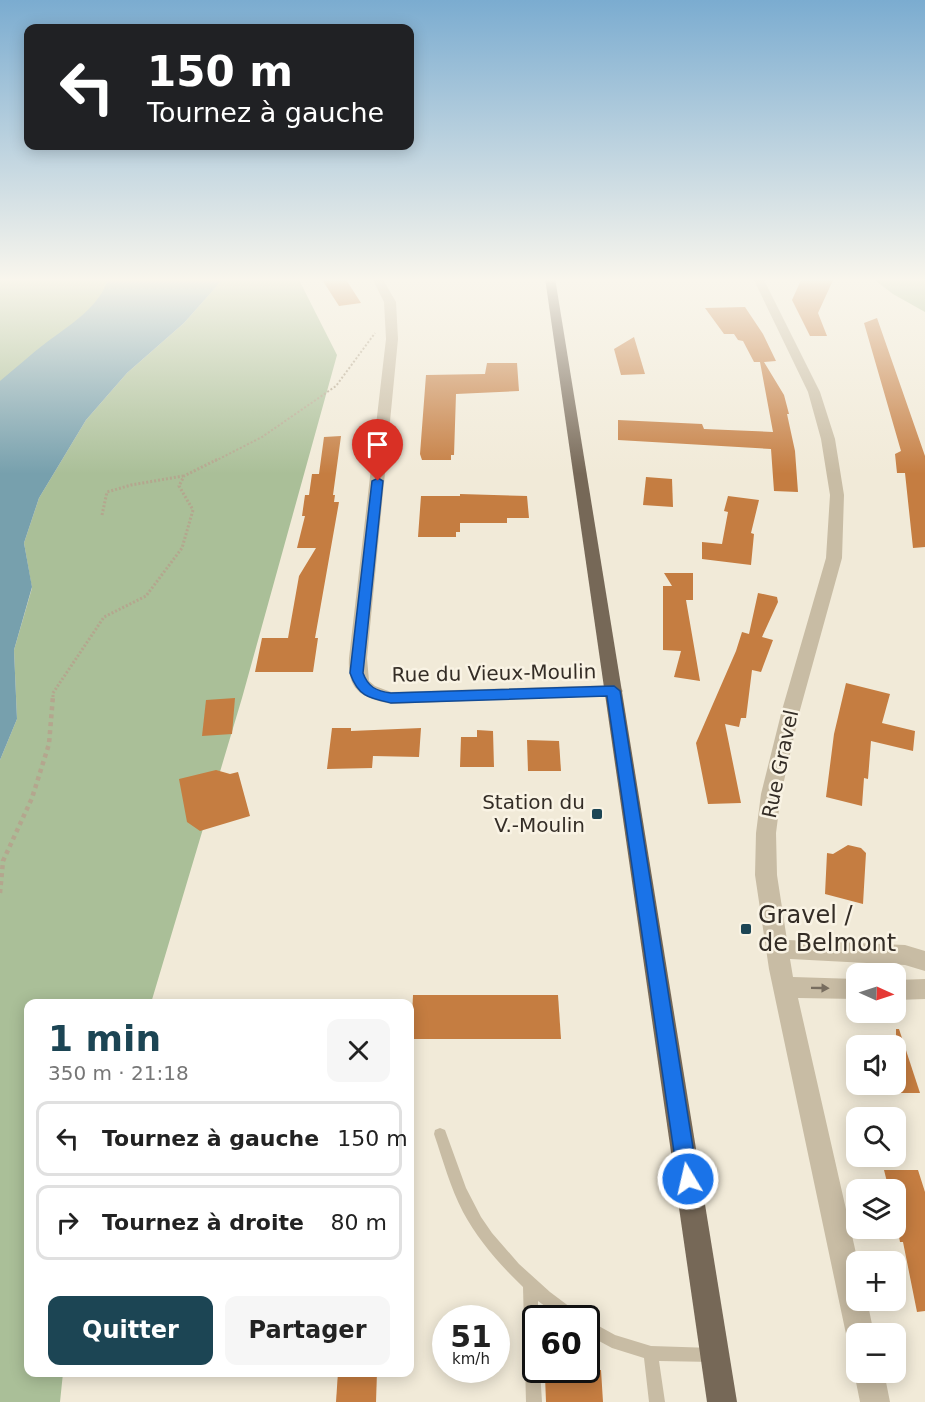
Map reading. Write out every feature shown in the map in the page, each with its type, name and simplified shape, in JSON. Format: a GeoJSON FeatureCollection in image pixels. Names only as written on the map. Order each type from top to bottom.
{"type":"FeatureCollection","features":[{"type":"Feature","properties":{"kind":"main road"},"geometry":{"type":"LineString","coordinates":[[560,343],[722,1402]]}},
{"type":"Feature","properties":{"kind":"street","name":"Rue du Vieux-Moulin"},"geometry":{"type":"LineString","coordinates":[[391,343],[390,371],[356,673],[361,686],[376,695],[391,698],[614,691]]}},
{"type":"Feature","properties":{"kind":"street","name":"Rue Gravel"},"geometry":{"type":"LineString","coordinates":[[790,343],[814,392],[828,440],[837,495],[834,558],[791,710],[771,794],[766,833],[766,875],[784,987],[858,1323]]}},
{"type":"Feature","properties":{"kind":"street"},"geometry":{"type":"LineString","coordinates":[[777,949],[905,955],[925,961]]}},
{"type":"Feature","properties":{"kind":"street"},"geometry":{"type":"LineString","coordinates":[[784,987],[846,989]]}},
{"type":"Feature","properties":{"kind":"street"},"geometry":{"type":"LineString","coordinates":[[906,990],[925,989]]}},
{"type":"Feature","properties":{"kind":"street"},"geometry":{"type":"LineString","coordinates":[[871,1383],[875,1402]]}},
{"type":"Feature","properties":{"kind":"lane"},"geometry":{"type":"LineString","coordinates":[[441,1134],[468,1208],[495,1245],[530,1285],[556,1305]]}},
{"type":"Feature","properties":{"kind":"lane"},"geometry":{"type":"LineString","coordinates":[[530,1285],[534,1402]]}},
{"type":"Feature","properties":{"kind":"lane"},"geometry":{"type":"LineString","coordinates":[[600,1334],[612,1341],[651,1353],[715,1355]]}},
{"type":"Feature","properties":{"kind":"lane"},"geometry":{"type":"LineString","coordinates":[[651,1353],[657,1402]]}},
{"type":"Feature","properties":{"kind":"path"},"geometry":{"type":"LineString","coordinates":[[102,515],[107,492],[131,484],[184,476],[262,437],[336,386],[368,343]]}},
{"type":"Feature","properties":{"kind":"path"},"geometry":{"type":"LineString","coordinates":[[0,893],[3,861],[32,798],[50,744],[53,693],[104,617],[146,596],[182,548],[193,510],[179,486],[184,476]]}},
{"type":"Feature","properties":{"kind":"green space"},"geometry":{"type":"Polygon","coordinates":[[[0,343],[98,343],[0,454],[0,343]]]}},
{"type":"Feature","properties":{"kind":"green space"},"geometry":{"type":"Polygon","coordinates":[[[161,343],[331,343],[337,355],[242,698],[152,999],[24,999],[24,1377],[63,1377],[60,1402],[0,1402],[0,760],[17,719],[14,650],[32,588],[24,543],[39,498],[86,420],[127,373],[161,343]]]}},
{"type":"Feature","properties":{"kind":"water"},"geometry":{"type":"Polygon","coordinates":[[[46,343],[161,343],[127,373],[86,420],[39,498],[24,543],[32,587],[14,650],[17,719],[0,760],[0,381],[46,343]]]}},
{"type":"Feature","properties":{"kind":"building"},"geometry":{"type":"Polygon","coordinates":[[[623,343],[636,343],[645,374],[621,375],[614,349],[623,343]]]}},
{"type":"Feature","properties":{"kind":"building"},"geometry":{"type":"Polygon","coordinates":[[[744,343],[768,343],[776,361],[764,362],[784,395],[789,414],[787,414],[795,451],[798,492],[774,491],[771,449],[618,440],[618,420],[702,424],[704,429],[773,432],[760,362],[754,362],[744,343]]]}},
{"type":"Feature","properties":{"kind":"building"},"geometry":{"type":"Polygon","coordinates":[[[870,343],[886,343],[925,456],[925,547],[913,548],[905,473],[897,473],[895,454],[901,451],[870,343]]]}},
{"type":"Feature","properties":{"kind":"building"},"geometry":{"type":"Polygon","coordinates":[[[487,363],[517,363],[519,391],[456,394],[454,455],[451,455],[451,460],[422,460],[420,454],[426,375],[485,374],[487,363]]]}},
{"type":"Feature","properties":{"kind":"building"},"geometry":{"type":"Polygon","coordinates":[[[341,436],[333,495],[335,495],[334,502],[339,502],[315,638],[318,638],[313,672],[255,672],[262,638],[288,638],[299,576],[316,548],[297,548],[305,516],[302,516],[305,495],[309,495],[312,474],[319,474],[324,437],[341,436]]]}},
{"type":"Feature","properties":{"kind":"building"},"geometry":{"type":"Polygon","coordinates":[[[646,477],[672,479],[673,507],[643,505],[646,477]]]}},
{"type":"Feature","properties":{"kind":"building"},"geometry":{"type":"Polygon","coordinates":[[[460,494],[527,496],[529,518],[507,518],[507,523],[460,523],[460,532],[456,532],[456,537],[418,537],[421,496],[460,496],[460,494]]]}},
{"type":"Feature","properties":{"kind":"building"},"geometry":{"type":"Polygon","coordinates":[[[728,496],[759,500],[751,533],[754,534],[751,565],[702,559],[702,542],[722,544],[728,512],[724,511],[728,496]]]}},
{"type":"Feature","properties":{"kind":"building"},"geometry":{"type":"Polygon","coordinates":[[[664,573],[693,573],[693,600],[686,600],[700,681],[674,677],[681,651],[663,650],[663,586],[672,586],[664,573]]]}},
{"type":"Feature","properties":{"kind":"building"},"geometry":{"type":"Polygon","coordinates":[[[758,593],[777,597],[778,602],[762,637],[773,640],[761,672],[752,670],[746,718],[741,718],[739,727],[725,724],[741,803],[708,804],[696,743],[742,632],[749,634],[758,593]]]}},
{"type":"Feature","properties":{"kind":"building"},"geometry":{"type":"Polygon","coordinates":[[[846,683],[890,694],[882,723],[915,731],[913,751],[871,741],[868,779],[864,778],[862,806],[826,797],[834,734],[846,683]]]}},
{"type":"Feature","properties":{"kind":"building"},"geometry":{"type":"Polygon","coordinates":[[[235,698],[232,734],[202,736],[206,700],[235,698]]]}},
{"type":"Feature","properties":{"kind":"building"},"geometry":{"type":"Polygon","coordinates":[[[332,728],[351,728],[351,731],[421,728],[419,757],[373,756],[372,768],[327,769],[332,728]]]}},
{"type":"Feature","properties":{"kind":"building"},"geometry":{"type":"Polygon","coordinates":[[[477,730],[493,731],[494,767],[460,767],[461,737],[477,737],[477,730]]]}},
{"type":"Feature","properties":{"kind":"building"},"geometry":{"type":"Polygon","coordinates":[[[527,740],[559,741],[561,771],[528,771],[527,740]]]}},
{"type":"Feature","properties":{"kind":"building"},"geometry":{"type":"Polygon","coordinates":[[[216,770],[230,774],[238,772],[250,816],[200,831],[187,822],[179,779],[216,770]]]}},
{"type":"Feature","properties":{"kind":"building"},"geometry":{"type":"Polygon","coordinates":[[[848,845],[861,848],[866,853],[863,904],[825,894],[827,853],[833,854],[848,845]]]}},
{"type":"Feature","properties":{"kind":"building"},"geometry":{"type":"Polygon","coordinates":[[[413,995],[558,995],[561,1039],[414,1039],[413,995]]]}},
{"type":"Feature","properties":{"kind":"building"},"geometry":{"type":"Polygon","coordinates":[[[896,1029],[899,1029],[901,1035],[896,1035],[896,1029]]]}},
{"type":"Feature","properties":{"kind":"building"},"geometry":{"type":"Polygon","coordinates":[[[906,1050],[920,1093],[906,1093],[906,1050]]]}},
{"type":"Feature","properties":{"kind":"building"},"geometry":{"type":"Polygon","coordinates":[[[884,1170],[918,1170],[925,1192],[925,1311],[917,1312],[906,1251],[899,1239],[906,1239],[906,1179],[886,1179],[884,1170]]]}},
{"type":"Feature","properties":{"kind":"building"},"geometry":{"type":"Polygon","coordinates":[[[601,1370],[603,1402],[546,1402],[545,1383],[600,1383],[601,1370]]]}},
{"type":"Feature","properties":{"kind":"building"},"geometry":{"type":"Polygon","coordinates":[[[338,1377],[377,1377],[376,1402],[336,1402],[338,1377]]]}},
{"type":"Feature","properties":{"kind":"place","name":"Station du V.-Moulin"},"geometry":{"type":"Point","coordinates":[597,814]}},
{"type":"Feature","properties":{"kind":"place","name":"Gravel / de Belmont"},"geometry":{"type":"Point","coordinates":[746,929]}},
{"type":"Feature","properties":{"kind":"route"},"geometry":{"type":"LineString","coordinates":[[378,481],[356,673],[361,686],[376,695],[391,698],[614,691],[688,1179]]}}]}
